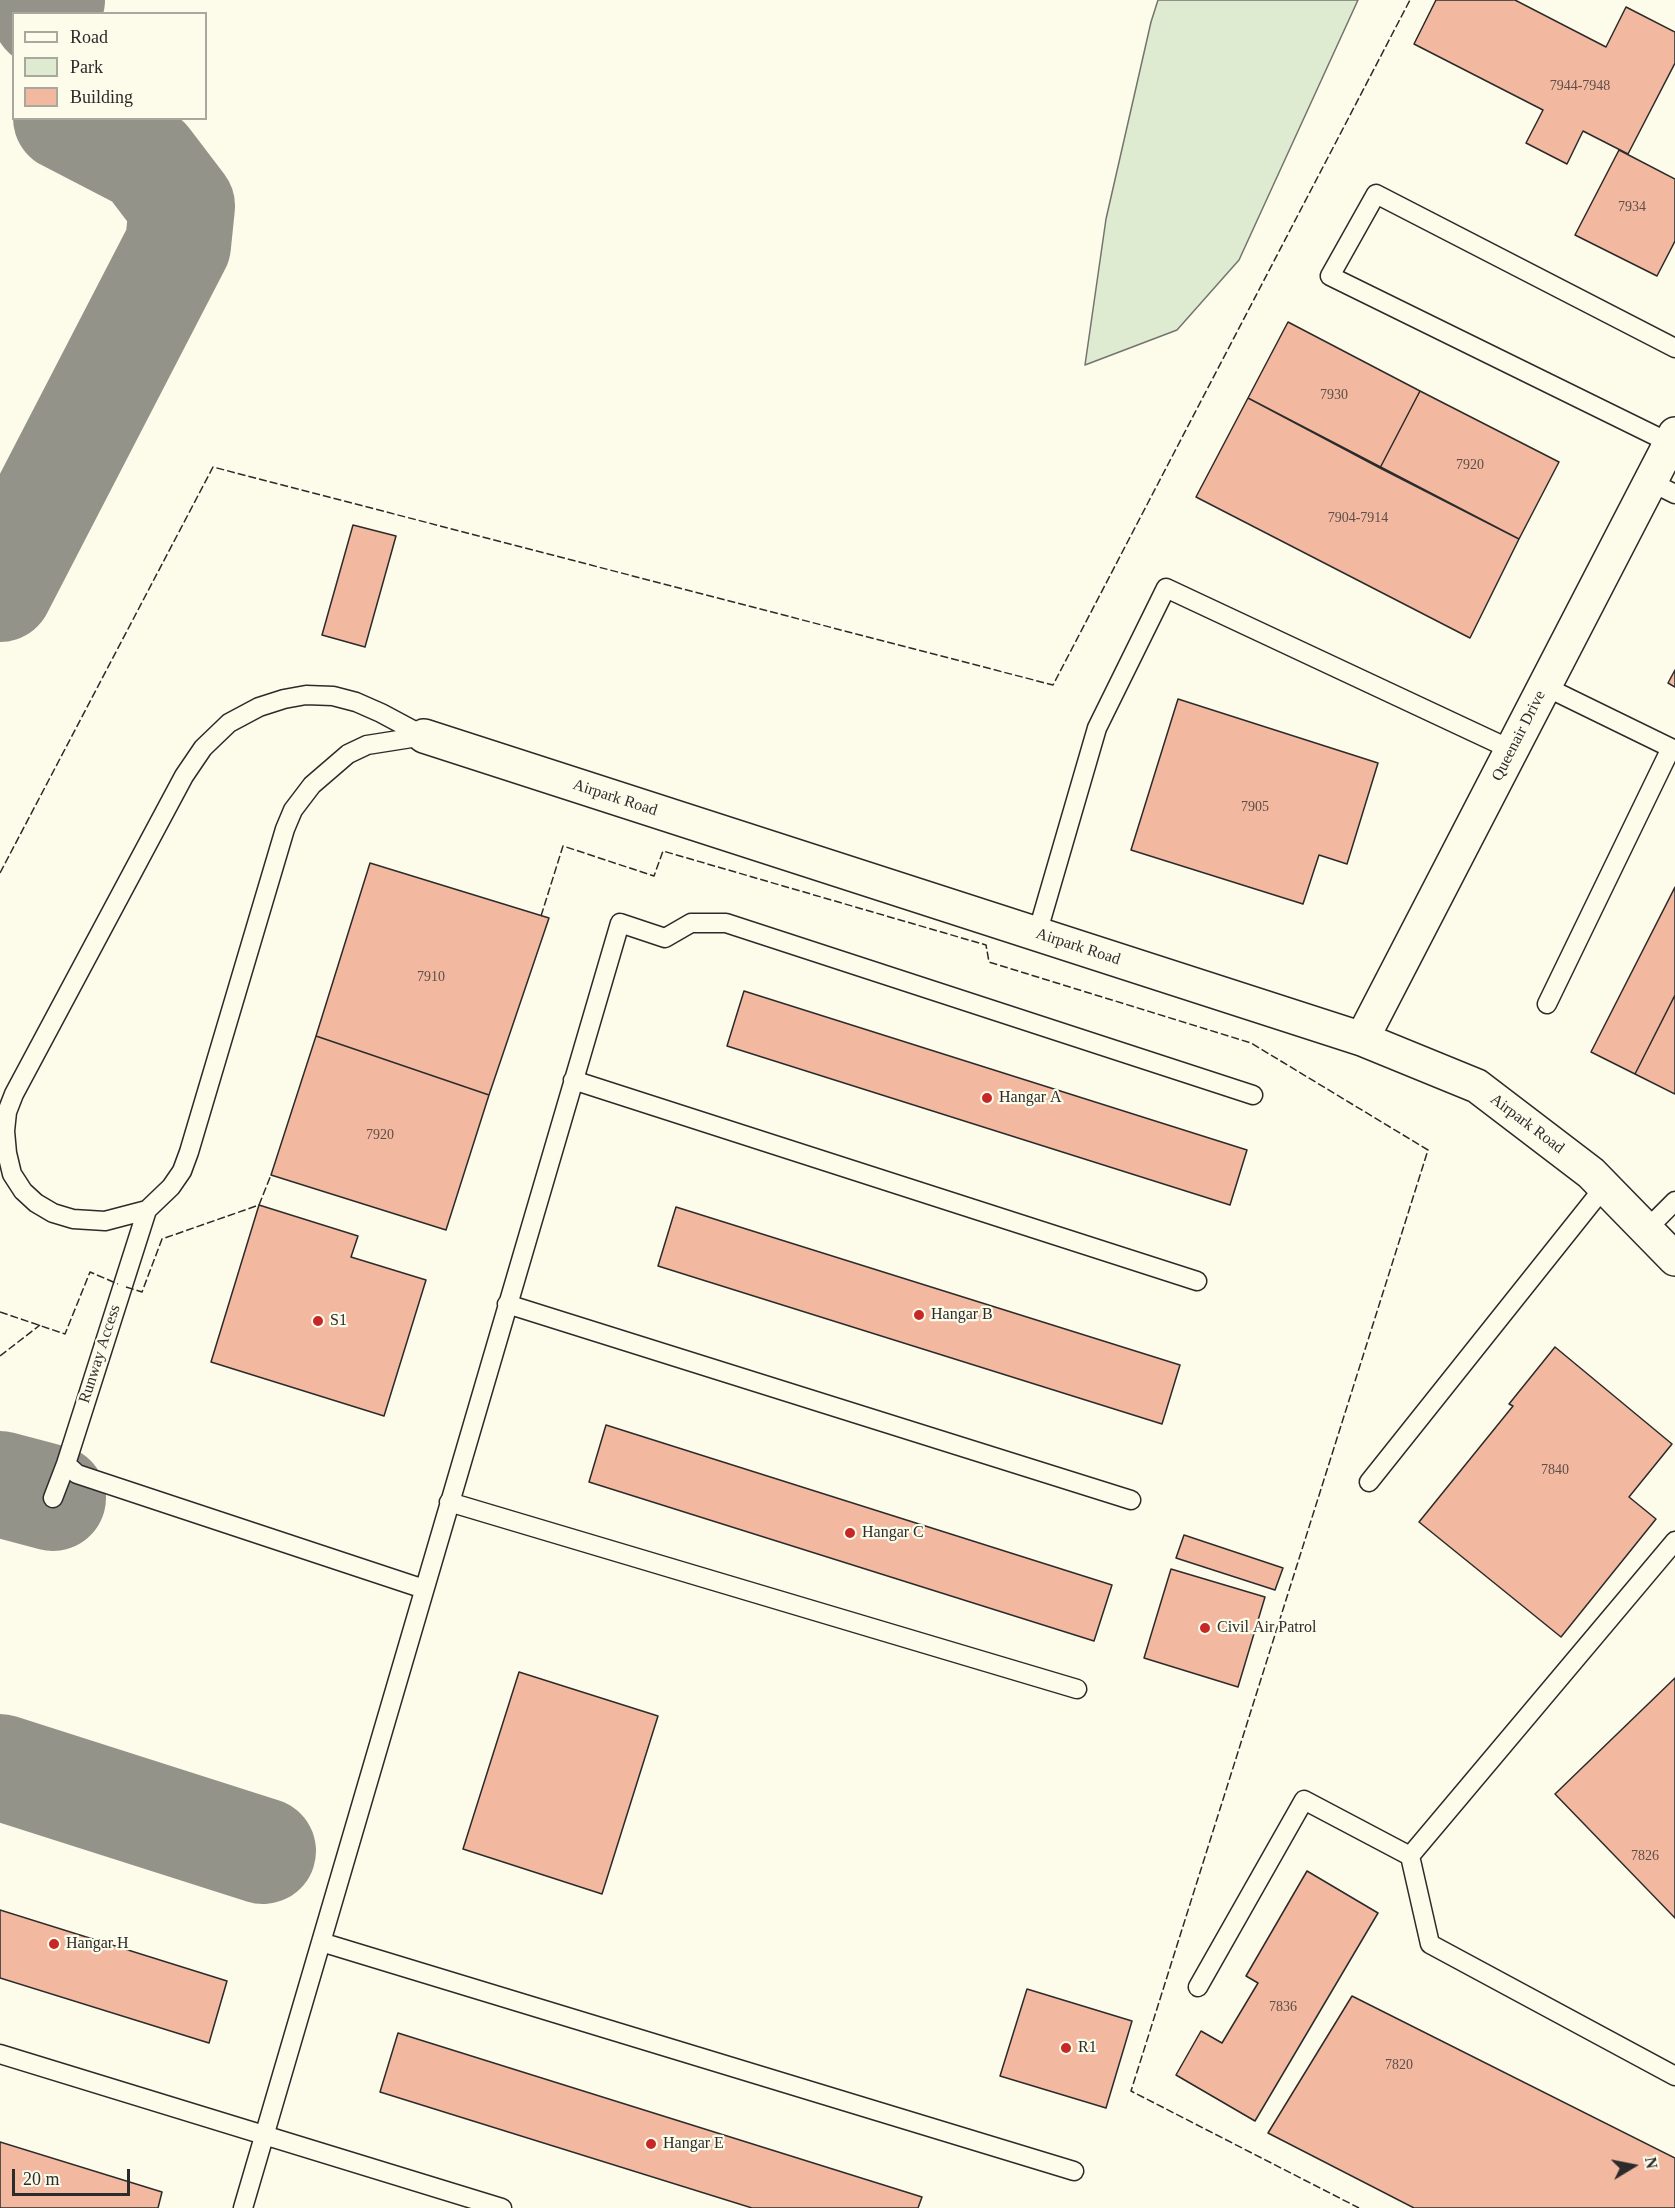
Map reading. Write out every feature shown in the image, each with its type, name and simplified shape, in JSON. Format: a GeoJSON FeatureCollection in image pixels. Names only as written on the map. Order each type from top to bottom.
{"type":"FeatureCollection","features":[{"type":"Feature","properties":{"kind":"street","name":"Queenair Drive"},"geometry":{"type":"LineString","coordinates":[[1362,1038],[1544,686],[1663,488],[1673,438]]}},
{"type":"Feature","properties":{"kind":"street","name":"Airpark Road"},"geometry":{"type":"LineString","coordinates":[[424,736],[1362,1038],[1477,1086],[1592,1173],[1675,1258]]}},
{"type":"Feature","properties":{"kind":"lane"},"geometry":{"type":"LineString","coordinates":[[1673,438],[1330,276],[1376,194],[1675,348]]}},
{"type":"Feature","properties":{"kind":"lane"},"geometry":{"type":"LineString","coordinates":[[1037,934],[1097,728],[1166,588],[1512,750]]}},
{"type":"Feature","properties":{"kind":"lane"},"geometry":{"type":"LineString","coordinates":[[1544,686],[1671,748],[1547,1004]]}},
{"type":"Feature","properties":{"kind":"lane"},"geometry":{"type":"LineString","coordinates":[[306,694],[333,696],[356,702],[424,736],[367,745],[348,754],[312,785],[293,810],[285,829],[182,1171],[171,1186],[147,1210],[105,1221],[73,1220],[53,1213],[36,1203],[23,1191],[12,1174],[5,1131],[7,1112],[14,1094],[184,776],[203,748],[229,723],[259,707],[306,694]]}},
{"type":"Feature","properties":{"kind":"lane"},"geometry":{"type":"LineString","coordinates":[[243,2208],[620,922],[665,938],[691,923],[726,923],[1253,1095]]}},
{"type":"Feature","properties":{"kind":"lane"},"geometry":{"type":"LineString","coordinates":[[573,1080],[1197,1281]]}},
{"type":"Feature","properties":{"kind":"lane"},"geometry":{"type":"LineString","coordinates":[[1369,1482],[1605,1186]]}},
{"type":"Feature","properties":{"kind":"lane"},"geometry":{"type":"LineString","coordinates":[[1647,1229],[1675,1201]]}},
{"type":"Feature","properties":{"kind":"lane","name":"Runway Access"},"geometry":{"type":"LineString","coordinates":[[53,1498],[66,1464],[147,1210]]}},
{"type":"Feature","properties":{"kind":"lane"},"geometry":{"type":"LineString","coordinates":[[507,1305],[1131,1500]]}},
{"type":"Feature","properties":{"kind":"lane"},"geometry":{"type":"LineString","coordinates":[[66,1464],[77,1474],[424,1589]]}},
{"type":"Feature","properties":{"kind":"lane"},"geometry":{"type":"LineString","coordinates":[[449,1502],[1077,1689]]}},
{"type":"Feature","properties":{"kind":"lane"},"geometry":{"type":"LineString","coordinates":[[1410,1856],[1675,1541]]}},
{"type":"Feature","properties":{"kind":"lane"},"geometry":{"type":"LineString","coordinates":[[1198,1986],[1304,1800],[1410,1856],[1430,1944],[1675,2076]]}},
{"type":"Feature","properties":{"kind":"lane"},"geometry":{"type":"LineString","coordinates":[[321,1942],[1074,2171]]}},
{"type":"Feature","properties":{"kind":"lane"},"geometry":{"type":"LineString","coordinates":[[0,2054],[502,2208]]}},
{"type":"Feature","properties":{"kind":"green space"},"geometry":{"type":"Polygon","coordinates":[[[1158,0],[1358,0],[1239,260],[1177,330],[1085,365],[1106,219],[1158,0]]]}},
{"type":"Feature","properties":{"kind":"building"},"geometry":{"type":"Polygon","coordinates":[[[1436,0],[1515,0],[1606,47],[1626,7],[1675,32],[1675,63],[1628,154],[1583,131],[1567,164],[1526,143],[1543,110],[1414,44],[1436,0]]]}},
{"type":"Feature","properties":{"kind":"building"},"geometry":{"type":"Polygon","coordinates":[[[1619,150],[1675,179],[1675,241],[1657,276],[1575,235],[1619,150]]]}},
{"type":"Feature","properties":{"kind":"building"},"geometry":{"type":"Polygon","coordinates":[[[1288,322],[1420,391],[1380,468],[1248,398],[1288,322]]]}},
{"type":"Feature","properties":{"kind":"building"},"geometry":{"type":"Polygon","coordinates":[[[1420,391],[1559,462],[1519,539],[1380,468],[1420,391]]]}},
{"type":"Feature","properties":{"kind":"building"},"geometry":{"type":"Polygon","coordinates":[[[1248,398],[1519,539],[1470,638],[1196,497],[1248,398]]]}},
{"type":"Feature","properties":{"kind":"building"},"geometry":{"type":"Polygon","coordinates":[[[353,525],[396,536],[365,647],[322,635],[353,525]]]}},
{"type":"Feature","properties":{"kind":"building"},"geometry":{"type":"Polygon","coordinates":[[[1675,670],[1675,687],[1668,683],[1675,670]]]}},
{"type":"Feature","properties":{"kind":"building"},"geometry":{"type":"Polygon","coordinates":[[[1178,699],[1378,763],[1347,864],[1319,855],[1303,904],[1131,850],[1178,699]]]}},
{"type":"Feature","properties":{"kind":"building"},"geometry":{"type":"Polygon","coordinates":[[[370,863],[549,918],[489,1095],[316,1036],[370,863]]]}},
{"type":"Feature","properties":{"kind":"building"},"geometry":{"type":"Polygon","coordinates":[[[1675,887],[1675,995],[1635,1074],[1591,1052],[1675,887]]]}},
{"type":"Feature","properties":{"kind":"building","name":"Hangar A"},"geometry":{"type":"Polygon","coordinates":[[[744,991],[1247,1150],[1230,1205],[727,1046],[744,991]]]}},
{"type":"Feature","properties":{"kind":"building"},"geometry":{"type":"Polygon","coordinates":[[[1675,995],[1675,1094],[1635,1074],[1675,995]]]}},
{"type":"Feature","properties":{"kind":"building"},"geometry":{"type":"Polygon","coordinates":[[[316,1036],[489,1095],[446,1230],[271,1175],[316,1036]]]}},
{"type":"Feature","properties":{"kind":"building","name":"S1"},"geometry":{"type":"Polygon","coordinates":[[[259,1205],[358,1236],[351,1257],[426,1280],[384,1416],[211,1362],[259,1205]]]}},
{"type":"Feature","properties":{"kind":"building","name":"Hangar B"},"geometry":{"type":"Polygon","coordinates":[[[676,1207],[1180,1365],[1162,1424],[658,1266],[676,1207]]]}},
{"type":"Feature","properties":{"kind":"building"},"geometry":{"type":"Polygon","coordinates":[[[1555,1347],[1672,1444],[1629,1497],[1656,1519],[1561,1637],[1419,1522],[1513,1406],[1509,1404],[1555,1347]]]}},
{"type":"Feature","properties":{"kind":"building","name":"Hangar C"},"geometry":{"type":"Polygon","coordinates":[[[606,1425],[1112,1585],[1094,1641],[589,1482],[606,1425]]]}},
{"type":"Feature","properties":{"kind":"building"},"geometry":{"type":"Polygon","coordinates":[[[1184,1535],[1283,1568],[1275,1590],[1176,1558],[1184,1535]]]}},
{"type":"Feature","properties":{"kind":"building","name":"Civil Air Patrol"},"geometry":{"type":"Polygon","coordinates":[[[1171,1569],[1265,1597],[1238,1687],[1144,1658],[1171,1569]]]}},
{"type":"Feature","properties":{"kind":"building"},"geometry":{"type":"Polygon","coordinates":[[[519,1672],[658,1716],[602,1894],[463,1849],[519,1672]]]}},
{"type":"Feature","properties":{"kind":"building"},"geometry":{"type":"Polygon","coordinates":[[[1675,1678],[1675,1918],[1555,1794],[1675,1678]]]}},
{"type":"Feature","properties":{"kind":"building"},"geometry":{"type":"Polygon","coordinates":[[[1307,1871],[1378,1913],[1255,2121],[1176,2075],[1201,2031],[1222,2043],[1258,1983],[1246,1976],[1307,1871]]]}},
{"type":"Feature","properties":{"kind":"building","name":"Hangar H"},"geometry":{"type":"Polygon","coordinates":[[[0,1910],[227,1981],[209,2043],[0,1978],[0,1910]]]}},
{"type":"Feature","properties":{"kind":"building","name":"R1"},"geometry":{"type":"Polygon","coordinates":[[[1027,1989],[1132,2021],[1106,2108],[1000,2076],[1027,1989]]]}},
{"type":"Feature","properties":{"kind":"building"},"geometry":{"type":"Polygon","coordinates":[[[1352,1996],[1675,2158],[1675,2208],[1414,2208],[1268,2133],[1352,1996]]]}},
{"type":"Feature","properties":{"kind":"building","name":"Hangar E"},"geometry":{"type":"Polygon","coordinates":[[[398,2033],[922,2197],[918,2208],[752,2208],[380,2092],[398,2033]]]}},
{"type":"Feature","properties":{"kind":"building"},"geometry":{"type":"Polygon","coordinates":[[[0,2142],[162,2192],[158,2208],[0,2208],[0,2142]]]}},
{"type":"Feature","properties":{"kind":"taxiway"},"geometry":{"type":"LineString","coordinates":[[46,12],[52,0]]}},
{"type":"Feature","properties":{"kind":"taxiway"},"geometry":{"type":"LineString","coordinates":[[0,589],[178,245],[182,206],[147,160],[70,120]]}},
{"type":"Feature","properties":{"kind":"taxiway"},"geometry":{"type":"LineString","coordinates":[[0,1484],[53,1498]]}},
{"type":"Feature","properties":{"kind":"taxiway"},"geometry":{"type":"LineString","coordinates":[[0,1767],[263,1851]]}},
{"type":"Feature","properties":{"kind":"fence"},"geometry":{"type":"LineString","coordinates":[[0,873],[213,467],[1053,685],[1410,0]]}},
{"type":"Feature","properties":{"kind":"fence"},"geometry":{"type":"LineString","coordinates":[[541,916],[563,846],[654,876],[663,851],[986,945],[989,962],[1251,1043],[1428,1150],[1131,2091],[1359,2208]]}},
{"type":"Feature","properties":{"kind":"fence"},"geometry":{"type":"LineString","coordinates":[[126,1287],[142,1292],[162,1239],[259,1205],[271,1175]]}},
{"type":"Feature","properties":{"kind":"fence"},"geometry":{"type":"LineString","coordinates":[[0,1312],[65,1334],[90,1272],[118,1284]]}},
{"type":"Feature","properties":{"kind":"fence"},"geometry":{"type":"LineString","coordinates":[[0,1356],[40,1325]]}},
{"type":"Feature","properties":{"kind":"place","name":"Hangar A"},"geometry":{"type":"Point","coordinates":[987,1098]}},
{"type":"Feature","properties":{"kind":"place","name":"Hangar B"},"geometry":{"type":"Point","coordinates":[919,1315]}},
{"type":"Feature","properties":{"kind":"place","name":"S1"},"geometry":{"type":"Point","coordinates":[318,1321]}},
{"type":"Feature","properties":{"kind":"place","name":"Hangar C"},"geometry":{"type":"Point","coordinates":[850,1533]}},
{"type":"Feature","properties":{"kind":"place","name":"Civil Air Patrol"},"geometry":{"type":"Point","coordinates":[1205,1628]}},
{"type":"Feature","properties":{"kind":"place","name":"Hangar H"},"geometry":{"type":"Point","coordinates":[54,1944]}},
{"type":"Feature","properties":{"kind":"place","name":"R1"},"geometry":{"type":"Point","coordinates":[1066,2048]}},
{"type":"Feature","properties":{"kind":"place","name":"Hangar E"},"geometry":{"type":"Point","coordinates":[651,2144]}}]}
